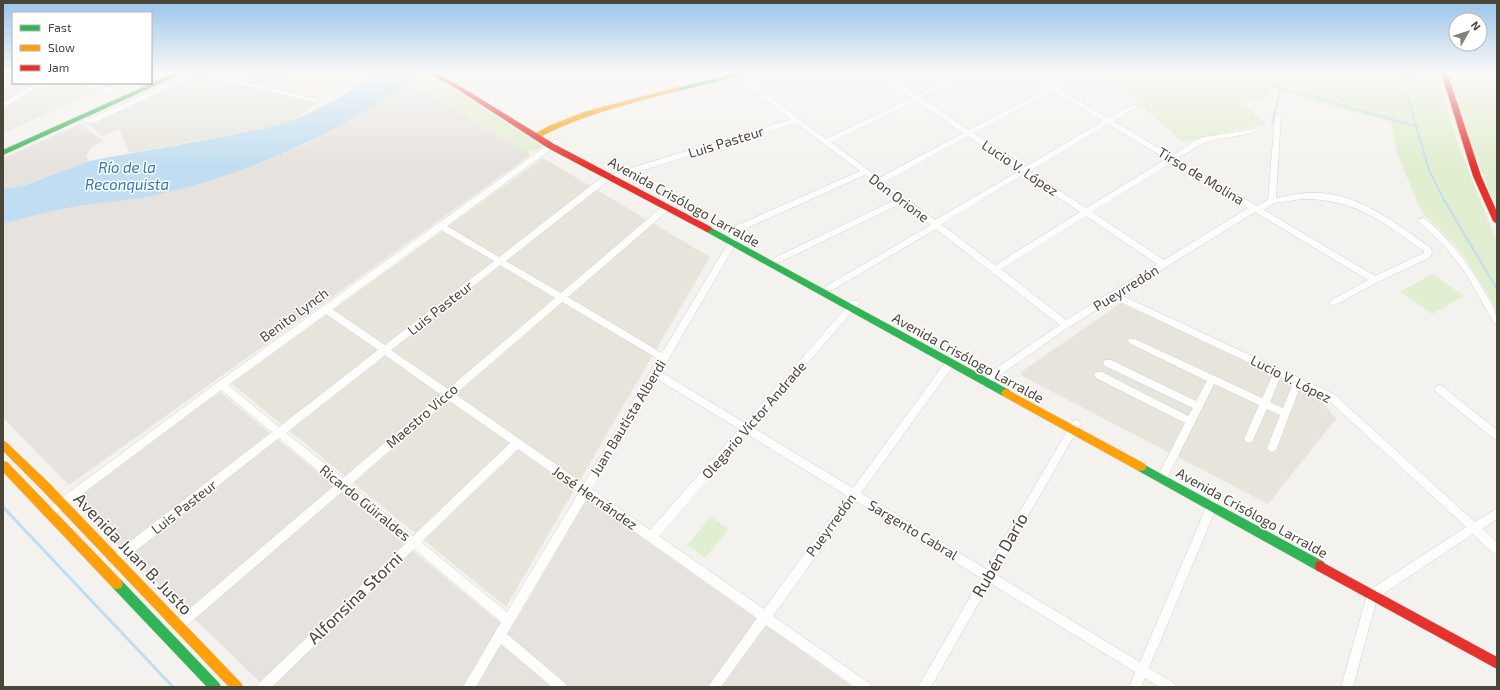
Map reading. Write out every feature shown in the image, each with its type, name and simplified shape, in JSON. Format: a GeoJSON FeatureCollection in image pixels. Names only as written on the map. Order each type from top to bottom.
{"type":"FeatureCollection","features":[{"type":"Feature","properties":{"kind":"main road"},"geometry":{"type":"LineString","coordinates":[[4,150],[100,104]]}},
{"type":"Feature","properties":{"kind":"main road"},"geometry":{"type":"LineString","coordinates":[[4,150],[81,118],[109,104]]}},
{"type":"Feature","properties":{"kind":"main road","name":"Avenida Crisólogo Larralde"},"geometry":{"type":"LineString","coordinates":[[490,104],[554,144],[733,236],[829,288],[853,306],[1376,592],[1497,655]]}},
{"type":"Feature","properties":{"kind":"main road"},"geometry":{"type":"LineString","coordinates":[[535,132],[579,116],[622,104]]}},
{"type":"Feature","properties":{"kind":"main road"},"geometry":{"type":"LineString","coordinates":[[1454,104],[1477,176],[1497,221]]}},
{"type":"Feature","properties":{"kind":"main road","name":"Avenida Crisólogo Larralde"},"geometry":{"type":"LineString","coordinates":[[615,176],[667,207],[733,236],[950,363],[988,380]]}},
{"type":"Feature","properties":{"kind":"main road","name":"Avenida Juan B. Justo"},"geometry":{"type":"LineString","coordinates":[[3,445],[62,503],[238,687]]}},
{"type":"Feature","properties":{"kind":"main road"},"geometry":{"type":"LineString","coordinates":[[3,465],[215,687]]}},
{"type":"Feature","properties":{"kind":"main road","name":"Avenida Crisólogo Larralde"},"geometry":{"type":"LineString","coordinates":[[1376,592],[1497,663]]}},
{"type":"Feature","properties":{"kind":"street"},"geometry":{"type":"LineString","coordinates":[[81,118],[88,121],[94,120],[128,104]]}},
{"type":"Feature","properties":{"kind":"street","name":"Don Orione"},"geometry":{"type":"LineString","coordinates":[[776,104],[1066,325]]}},
{"type":"Feature","properties":{"kind":"street"},"geometry":{"type":"LineString","coordinates":[[825,142],[904,104]]}},
{"type":"Feature","properties":{"kind":"street","name":"Lucio V. López"},"geometry":{"type":"LineString","coordinates":[[926,104],[1163,264]]}},
{"type":"Feature","properties":{"kind":"street"},"geometry":{"type":"LineString","coordinates":[[877,182],[1022,104]]}},
{"type":"Feature","properties":{"kind":"street","name":"Tirso de Molina"},"geometry":{"type":"LineString","coordinates":[[1079,104],[1375,280]]}},
{"type":"Feature","properties":{"kind":"street"},"geometry":{"type":"LineString","coordinates":[[829,288],[1134,106]]}},
{"type":"Feature","properties":{"kind":"street"},"geometry":{"type":"LineString","coordinates":[[1272,201],[1279,116]]}},
{"type":"Feature","properties":{"kind":"street","name":"Luis Pasteur"},"geometry":{"type":"LineString","coordinates":[[115,560],[605,179],[797,120]]}},
{"type":"Feature","properties":{"kind":"street"},"geometry":{"type":"LineString","coordinates":[[994,269],[1197,143],[1207,139],[1252,131]]}},
{"type":"Feature","properties":{"kind":"street","name":"Benito Lynch"},"geometry":{"type":"LineString","coordinates":[[49,512],[221,385],[554,144]]}},
{"type":"Feature","properties":{"kind":"street"},"geometry":{"type":"LineString","coordinates":[[733,236],[864,172]]}},
{"type":"Feature","properties":{"kind":"street","name":"Pueyrredón"},"geometry":{"type":"LineString","coordinates":[[988,380],[1066,325],[1113,295],[1251,210],[1262,208],[1272,201],[1323,196],[1351,202],[1375,213],[1428,250],[1426,256],[1375,280]]}},
{"type":"Feature","properties":{"kind":"street"},"geometry":{"type":"LineString","coordinates":[[777,260],[901,200]]}},
{"type":"Feature","properties":{"kind":"street","name":"Maestro Vicco"},"geometry":{"type":"LineString","coordinates":[[178,625],[667,207]]}},
{"type":"Feature","properties":{"kind":"street"},"geometry":{"type":"LineString","coordinates":[[1423,221],[1447,243],[1468,270],[1497,320]]}},
{"type":"Feature","properties":{"kind":"street"},"geometry":{"type":"LineString","coordinates":[[441,226],[664,358]]}},
{"type":"Feature","properties":{"kind":"street","name":"Juan Bautista Alberdi"},"geometry":{"type":"LineString","coordinates":[[469,687],[664,358],[733,236]]}},
{"type":"Feature","properties":{"kind":"street"},"geometry":{"type":"LineString","coordinates":[[1333,303],[1375,280]]}},
{"type":"Feature","properties":{"kind":"street","name":"Lucio V. López"},"geometry":{"type":"LineString","coordinates":[[1113,295],[1332,397],[1497,549]]}},
{"type":"Feature","properties":{"kind":"street","name":"Olegario Víctor Andrade"},"geometry":{"type":"LineString","coordinates":[[651,537],[853,306]]}},
{"type":"Feature","properties":{"kind":"street","name":"José Hernández"},"geometry":{"type":"LineString","coordinates":[[326,309],[865,687]]}},
{"type":"Feature","properties":{"kind":"street"},"geometry":{"type":"LineString","coordinates":[[1132,341],[1286,414]]}},
{"type":"Feature","properties":{"kind":"street","name":"Pueyrredón"},"geometry":{"type":"LineString","coordinates":[[714,687],[950,363]]}},
{"type":"Feature","properties":{"kind":"street"},"geometry":{"type":"LineString","coordinates":[[1108,363],[1198,406]]}},
{"type":"Feature","properties":{"kind":"street","name":"Sargento Cabral"},"geometry":{"type":"LineString","coordinates":[[655,373],[1170,687]]}},
{"type":"Feature","properties":{"kind":"street"},"geometry":{"type":"LineString","coordinates":[[1099,375],[1190,421]]}},
{"type":"Feature","properties":{"kind":"street"},"geometry":{"type":"LineString","coordinates":[[1249,439],[1276,377]]}},
{"type":"Feature","properties":{"kind":"street"},"geometry":{"type":"LineString","coordinates":[[1163,475],[1212,379]]}},
{"type":"Feature","properties":{"kind":"street","name":"Ricardo Güiraldes"},"geometry":{"type":"LineString","coordinates":[[221,385],[508,620]]}},
{"type":"Feature","properties":{"kind":"street"},"geometry":{"type":"LineString","coordinates":[[1272,448],[1296,386]]}},
{"type":"Feature","properties":{"kind":"street"},"geometry":{"type":"LineString","coordinates":[[1439,389],[1497,436]]}},
{"type":"Feature","properties":{"kind":"street","name":"Rubén Darío"},"geometry":{"type":"LineString","coordinates":[[924,687],[1074,427]]}},
{"type":"Feature","properties":{"kind":"street","name":"Alfonsina Storni"},"geometry":{"type":"LineString","coordinates":[[263,687],[517,443]]}},
{"type":"Feature","properties":{"kind":"street"},"geometry":{"type":"LineString","coordinates":[[1135,687],[1213,503]]}},
{"type":"Feature","properties":{"kind":"street"},"geometry":{"type":"LineString","coordinates":[[1347,687],[1376,592],[1497,513]]}},
{"type":"Feature","properties":{"kind":"street"},"geometry":{"type":"LineString","coordinates":[[499,635],[561,687]]}},
{"type":"Feature","properties":{"kind":"shaded area"},"geometry":{"type":"Polygon","coordinates":[[[3,104],[69,104],[3,133],[3,104]]]}},
{"type":"Feature","properties":{"kind":"shaded area"},"geometry":{"type":"Polygon","coordinates":[[[133,104],[316,104],[295,120],[270,127],[129,153],[120,129],[103,136],[89,125],[133,104]]]}},
{"type":"Feature","properties":{"kind":"shaded area"},"geometry":{"type":"Polygon","coordinates":[[[374,104],[445,104],[529,153],[529,156],[69,485],[3,418],[3,224],[50,211],[151,195],[218,177],[259,163],[306,144],[374,104]]]}},
{"type":"Feature","properties":{"kind":"shaded area"},"geometry":{"type":"Polygon","coordinates":[[[80,124],[103,141],[91,147],[86,156],[89,161],[26,185],[3,189],[3,158],[80,124]]]}},
{"type":"Feature","properties":{"kind":"shaded area"},"geometry":{"type":"Polygon","coordinates":[[[543,158],[710,257],[506,607],[231,383],[543,158]]]}},
{"type":"Feature","properties":{"kind":"shaded area"},"geometry":{"type":"Polygon","coordinates":[[[1121,303],[1316,394],[1336,419],[1268,504],[1022,376],[1021,372],[1121,303]]]}},
{"type":"Feature","properties":{"kind":"shaded area"},"geometry":{"type":"Polygon","coordinates":[[[220,392],[510,631],[587,499],[853,687],[265,687],[77,505],[79,494],[220,392]]]}},
{"type":"Feature","properties":{"kind":"green space"},"geometry":{"type":"Polygon","coordinates":[[[445,104],[478,104],[542,145],[537,150],[528,152],[445,104]]]}},
{"type":"Feature","properties":{"kind":"green space"},"geometry":{"type":"Polygon","coordinates":[[[1139,104],[1244,104],[1267,124],[1183,142],[1139,104]]]}},
{"type":"Feature","properties":{"kind":"green space"},"geometry":{"type":"Polygon","coordinates":[[[1325,104],[1446,104],[1459,147],[1497,242],[1497,311],[1458,248],[1421,211],[1397,153],[1391,122],[1325,104]]]}},
{"type":"Feature","properties":{"kind":"green space"},"geometry":{"type":"Polygon","coordinates":[[[1457,104],[1497,104],[1497,211],[1457,104]]]}},
{"type":"Feature","properties":{"kind":"green space"},"geometry":{"type":"Polygon","coordinates":[[[1432,274],[1464,296],[1432,314],[1400,292],[1432,274]]]}},
{"type":"Feature","properties":{"kind":"green space"},"geometry":{"type":"Polygon","coordinates":[[[711,517],[729,529],[705,558],[687,545],[711,517]]]}},
{"type":"Feature","properties":{"kind":"water","name":"Río de la Reconquista"},"geometry":{"type":"Polygon","coordinates":[[[326,104],[377,104],[328,132],[294,148],[260,163],[224,176],[151,196],[69,208],[3,224],[3,189],[26,185],[89,161],[221,137],[270,127],[295,120],[326,104]]]}},
{"type":"Feature","properties":{"kind":"waterway"},"geometry":{"type":"LineString","coordinates":[[1272,123],[1277,104]]}},
{"type":"Feature","properties":{"kind":"waterway"},"geometry":{"type":"LineString","coordinates":[[1338,104],[1415,126]]}},
{"type":"Feature","properties":{"kind":"waterway"},"geometry":{"type":"LineString","coordinates":[[1410,104],[1429,170],[1444,200],[1497,289]]}},
{"type":"Feature","properties":{"kind":"waterway"},"geometry":{"type":"LineString","coordinates":[[3,507],[173,687]]}},
{"type":"Feature","properties":{"kind":"traffic: fast"},"geometry":{"type":"LineString","coordinates":[[3,153],[111,104]]}},
{"type":"Feature","properties":{"kind":"traffic: fast"},"geometry":{"type":"LineString","coordinates":[[708,229],[1006,393]]}},
{"type":"Feature","properties":{"kind":"traffic: fast"},"geometry":{"type":"LineString","coordinates":[[1141,467],[1320,566]]}},
{"type":"Feature","properties":{"kind":"traffic: fast"},"geometry":{"type":"LineString","coordinates":[[117,584],[215,687]]}},
{"type":"Feature","properties":{"kind":"traffic: slow"},"geometry":{"type":"LineString","coordinates":[[535,136],[552,127],[587,113],[619,104]]}},
{"type":"Feature","properties":{"kind":"traffic: slow"},"geometry":{"type":"LineString","coordinates":[[1006,393],[1141,467]]}},
{"type":"Feature","properties":{"kind":"traffic: slow"},"geometry":{"type":"LineString","coordinates":[[3,445],[45,486],[237,687]]}},
{"type":"Feature","properties":{"kind":"traffic: slow"},"geometry":{"type":"LineString","coordinates":[[3,465],[117,584]]}},
{"type":"Feature","properties":{"kind":"traffic: jam"},"geometry":{"type":"LineString","coordinates":[[485,104],[551,146],[708,229]]}},
{"type":"Feature","properties":{"kind":"traffic: jam"},"geometry":{"type":"LineString","coordinates":[[1454,104],[1477,176],[1497,221]]}},
{"type":"Feature","properties":{"kind":"traffic: jam"},"geometry":{"type":"LineString","coordinates":[[1320,566],[1497,663]]}}]}
